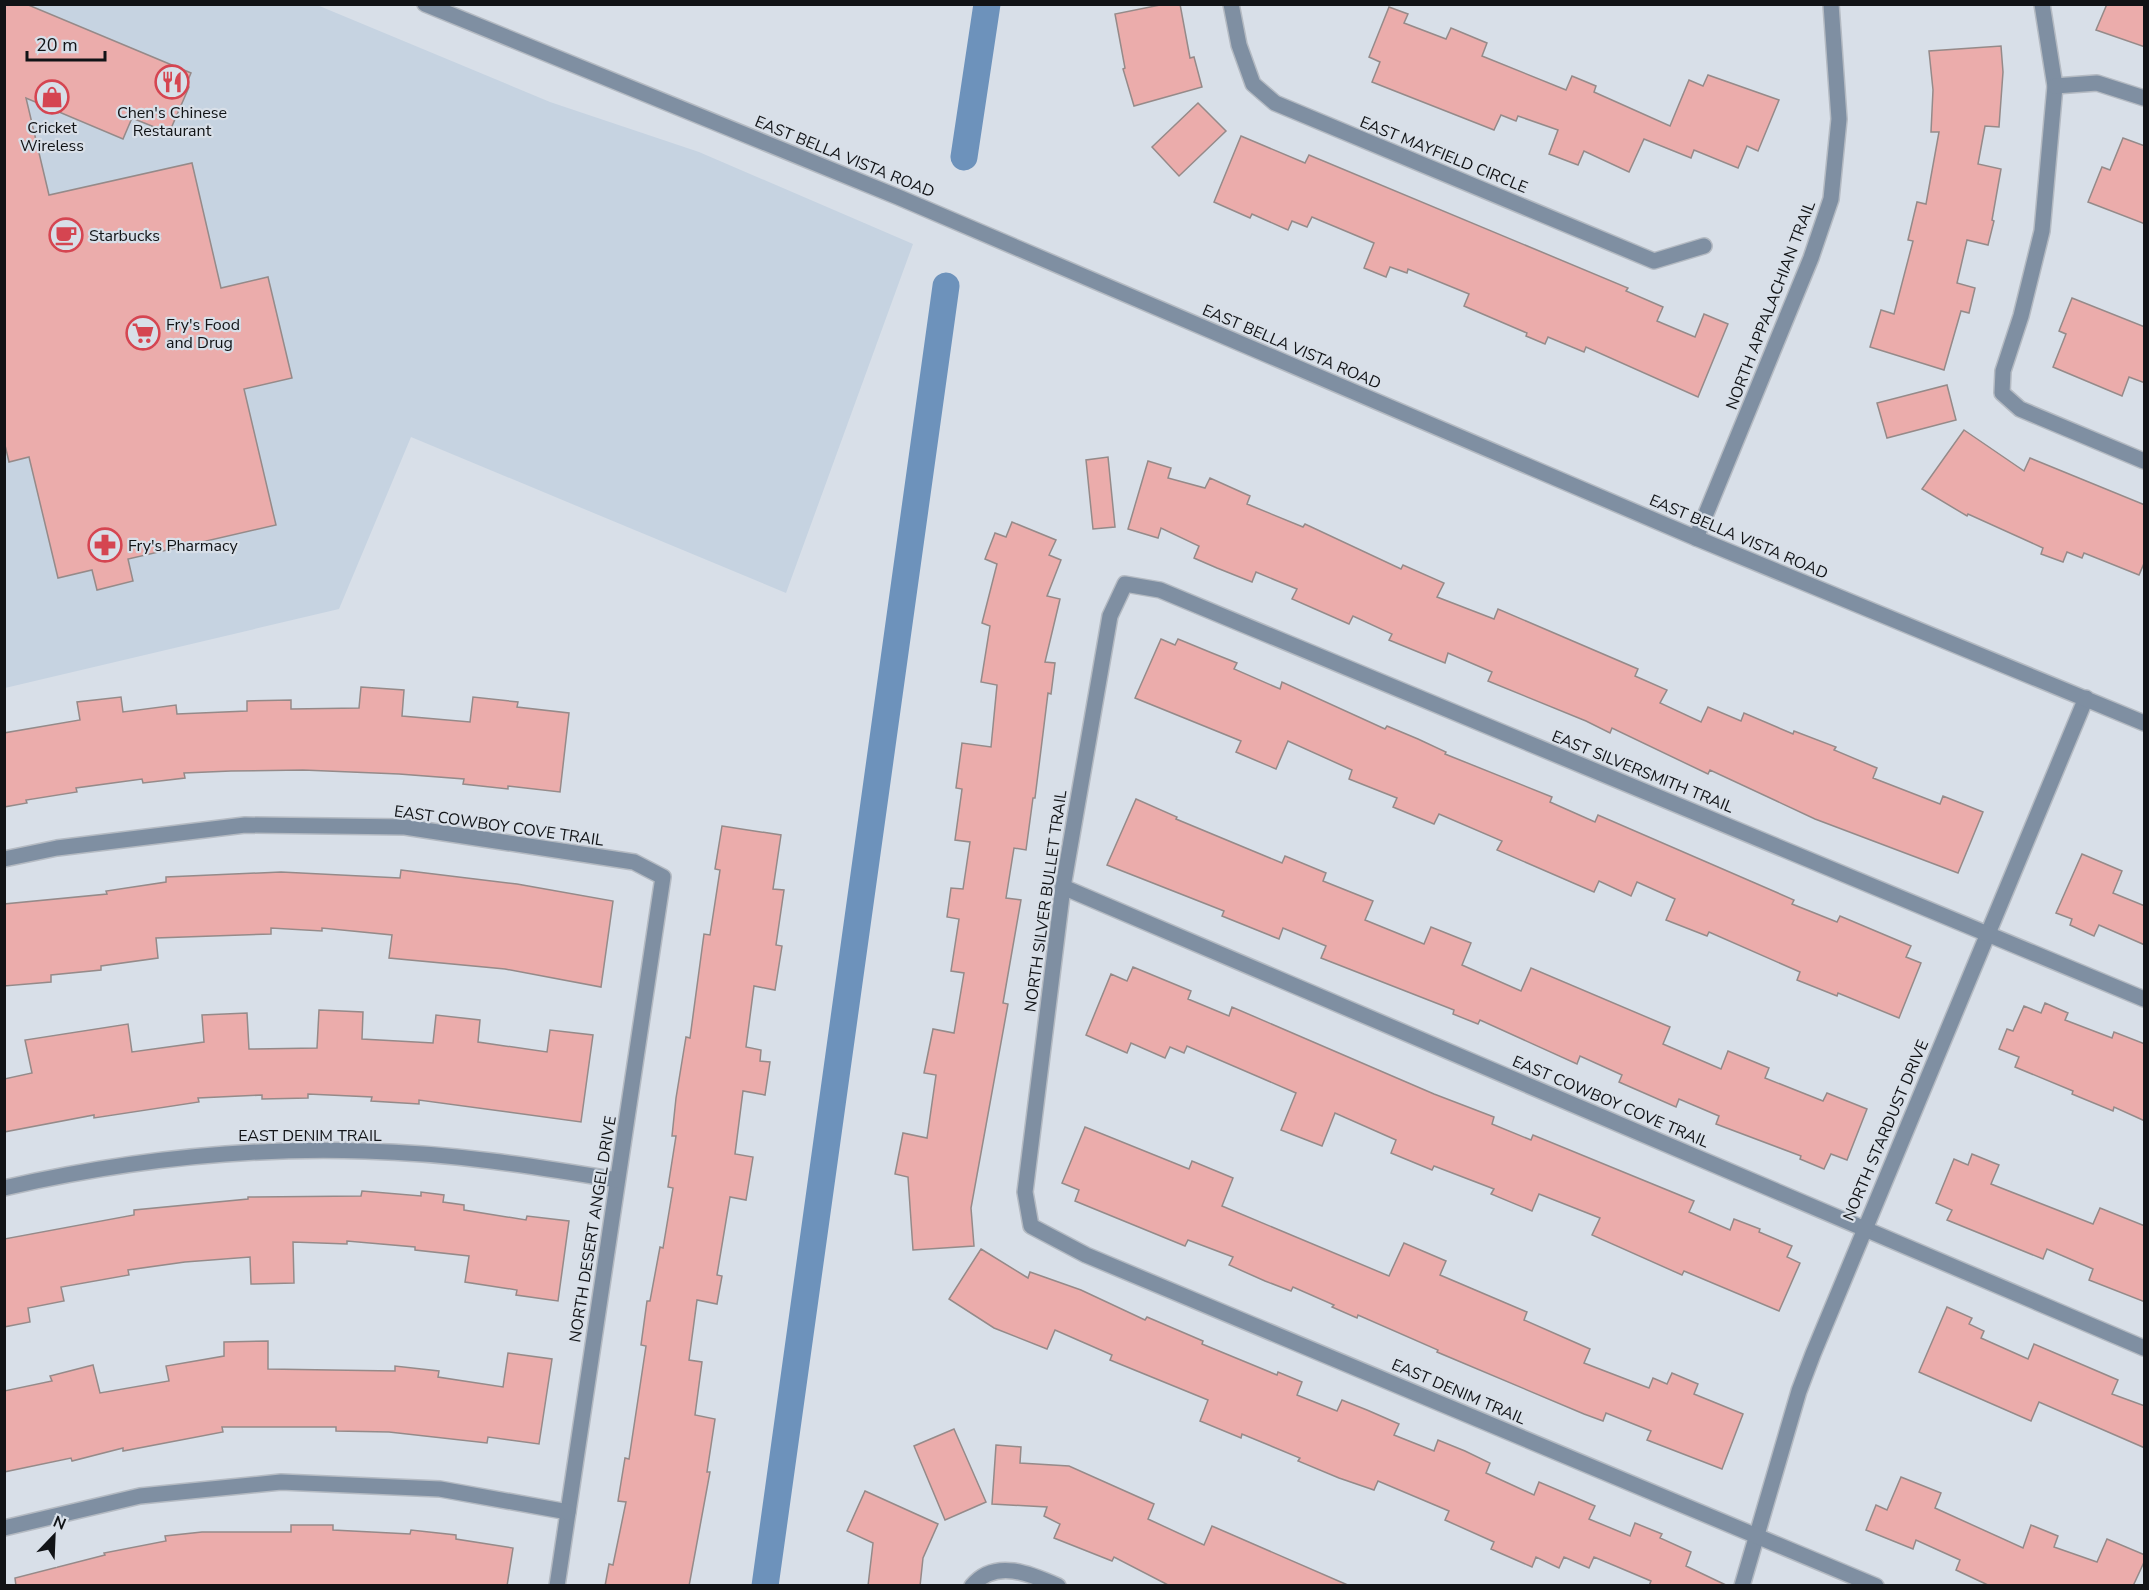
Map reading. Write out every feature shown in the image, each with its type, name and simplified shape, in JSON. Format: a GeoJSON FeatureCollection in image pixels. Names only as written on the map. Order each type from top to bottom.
{"type":"FeatureCollection","features":[{"type":"Feature","properties":{"kind":"street","name":"EAST MAYFIELD CIRCLE"},"geometry":{"type":"LineString","coordinates":[[1231,4],[1239,45],[1253,84],[1275,104],[1654,261],[1704,246]]}},
{"type":"Feature","properties":{"kind":"street","name":"NORTH APPALACHIAN TRAIL"},"geometry":{"type":"LineString","coordinates":[[1696,538],[1811,258],[1831,199],[1839,119],[1831,4]]}},
{"type":"Feature","properties":{"kind":"street"},"geometry":{"type":"LineString","coordinates":[[2042,4],[2055,86],[2043,231],[2021,316],[2003,371],[2002,393],[2020,409],[2145,461]]}},
{"type":"Feature","properties":{"kind":"street","name":"EAST BELLA VISTA ROAD"},"geometry":{"type":"LineString","coordinates":[[425,5],[898,197],[1696,538],[2145,723]]}},
{"type":"Feature","properties":{"kind":"street"},"geometry":{"type":"LineString","coordinates":[[2055,86],[2097,83],[2145,98]]}},
{"type":"Feature","properties":{"kind":"street","name":"NORTH SILVER BULLET TRAIL"},"geometry":{"type":"LineString","coordinates":[[1031,1226],[1025,1192],[1063,887],[1110,616],[1125,584]]}},
{"type":"Feature","properties":{"kind":"street","name":"EAST SILVERSMITH TRAIL"},"geometry":{"type":"LineString","coordinates":[[1125,584],[1160,590],[2145,999]]}},
{"type":"Feature","properties":{"kind":"street","name":"NORTH STARDUST DRIVE"},"geometry":{"type":"LineString","coordinates":[[1742,1586],[1799,1391],[1863,1228],[2086,698]]}},
{"type":"Feature","properties":{"kind":"street","name":"EAST COWBOY COVE TRAIL"},"geometry":{"type":"LineString","coordinates":[[4,860],[57,848],[245,825],[405,827],[634,862],[663,877]]}},
{"type":"Feature","properties":{"kind":"street","name":"NORTH DESERT ANGEL DRIVE"},"geometry":{"type":"LineString","coordinates":[[556,1586],[663,877]]}},
{"type":"Feature","properties":{"kind":"street","name":"EAST COWBOY COVE TRAIL"},"geometry":{"type":"LineString","coordinates":[[1063,887],[2145,1348]]}},
{"type":"Feature","properties":{"kind":"street","name":"EAST DENIM TRAIL"},"geometry":{"type":"LineString","coordinates":[[4,1188],[79,1171],[215,1154],[364,1151],[511,1162],[617,1180]]}},
{"type":"Feature","properties":{"kind":"street","name":"EAST DENIM TRAIL"},"geometry":{"type":"LineString","coordinates":[[1031,1226],[1086,1255],[1876,1586]]}},
{"type":"Feature","properties":{"kind":"street"},"geometry":{"type":"LineString","coordinates":[[4,1528],[140,1496],[281,1482],[440,1489],[568,1512]]}},
{"type":"Feature","properties":{"kind":"street"},"geometry":{"type":"LineString","coordinates":[[976,1581],[998,1569],[1033,1575],[1058,1586]]}},
{"type":"Feature","properties":{"kind":"shaded area"},"geometry":{"type":"Polygon","coordinates":[[[4,5],[317,5],[550,102],[699,152],[913,244],[786,593],[411,437],[339,609],[5,688],[4,5]]]}},
{"type":"Feature","properties":{"kind":"building","name":"Fry's Food and Drug"},"geometry":{"type":"Polygon","coordinates":[[[4,4],[26,4],[191,73],[186,85],[189,87],[169,133],[132,118],[123,139],[26,98],[49,195],[192,163],[221,288],[268,277],[292,378],[244,389],[276,525],[128,559],[133,581],[97,590],[92,570],[58,578],[29,457],[9,462],[4,441],[4,4]]]}},
{"type":"Feature","properties":{"kind":"building"},"geometry":{"type":"Polygon","coordinates":[[[1165,4],[1180,4],[1190,58],[1194,57],[1202,87],[1134,106],[1123,69],[1125,68],[1115,14],[1165,4]]]}},
{"type":"Feature","properties":{"kind":"building"},"geometry":{"type":"Polygon","coordinates":[[[2107,4],[2145,4],[2145,47],[2096,30],[2107,4]]]}},
{"type":"Feature","properties":{"kind":"building"},"geometry":{"type":"Polygon","coordinates":[[[1389,7],[1408,14],[1404,23],[1446,39],[1451,28],[1487,43],[1482,56],[1566,90],[1572,76],[1596,86],[1594,92],[1670,126],[1689,80],[1703,86],[1708,75],[1779,100],[1758,151],[1747,146],[1738,168],[1694,150],[1691,158],[1644,139],[1629,172],[1584,151],[1578,165],[1549,154],[1558,130],[1518,116],[1516,121],[1501,115],[1494,130],[1372,82],[1380,62],[1369,57],[1389,7]]]}},
{"type":"Feature","properties":{"kind":"building"},"geometry":{"type":"Polygon","coordinates":[[[2001,46],[2003,72],[1999,127],[1985,126],[1978,164],[2001,169],[1992,220],[1994,221],[1988,245],[1967,240],[1957,283],[1975,288],[1969,313],[1961,311],[1944,370],[1870,347],[1881,310],[1894,314],[1913,241],[1908,240],[1917,202],[1926,204],[1939,132],[1931,132],[1933,90],[1929,51],[2001,46]]]}},
{"type":"Feature","properties":{"kind":"building"},"geometry":{"type":"Polygon","coordinates":[[[1198,103],[1226,131],[1179,176],[1152,147],[1198,103]]]}},
{"type":"Feature","properties":{"kind":"building"},"geometry":{"type":"Polygon","coordinates":[[[1241,136],[1305,163],[1309,155],[1628,288],[1626,291],[1663,307],[1657,321],[1695,337],[1704,314],[1728,324],[1698,397],[1586,347],[1584,352],[1548,337],[1545,344],[1526,336],[1527,333],[1464,306],[1469,294],[1408,269],[1407,273],[1390,267],[1386,277],[1364,268],[1374,243],[1312,217],[1307,227],[1292,221],[1288,230],[1252,214],[1250,218],[1214,202],[1241,136]]]}},
{"type":"Feature","properties":{"kind":"building"},"geometry":{"type":"Polygon","coordinates":[[[2123,138],[2145,146],[2145,224],[2088,202],[2102,167],[2110,170],[2123,138]]]}},
{"type":"Feature","properties":{"kind":"building"},"geometry":{"type":"Polygon","coordinates":[[[2072,298],[2145,327],[2145,383],[2129,377],[2122,396],[2053,367],[2066,334],[2059,331],[2072,298]]]}},
{"type":"Feature","properties":{"kind":"building"},"geometry":{"type":"Polygon","coordinates":[[[1947,385],[1956,420],[1887,438],[1877,403],[1947,385]]]}},
{"type":"Feature","properties":{"kind":"building"},"geometry":{"type":"Polygon","coordinates":[[[1964,430],[2024,471],[2030,458],[2145,505],[2145,561],[2139,575],[2084,553],[2082,558],[2067,552],[2063,562],[2041,554],[2043,548],[1968,514],[1967,516],[1922,489],[1964,430]]]}},
{"type":"Feature","properties":{"kind":"building"},"geometry":{"type":"Polygon","coordinates":[[[1108,457],[1115,527],[1093,529],[1086,460],[1108,457]]]}},
{"type":"Feature","properties":{"kind":"building"},"geometry":{"type":"Polygon","coordinates":[[[1148,461],[1171,468],[1168,478],[1205,488],[1210,478],[1250,496],[1247,504],[1303,527],[1305,524],[1401,569],[1403,565],[1444,583],[1437,597],[1494,619],[1498,609],[1638,669],[1635,676],[1667,690],[1660,703],[1701,722],[1708,707],[1741,721],[1744,713],[1793,734],[1794,731],[1836,747],[1834,750],[1877,768],[1873,778],[1940,804],[1943,796],[1983,812],[1958,873],[1815,819],[1710,770],[1708,774],[1612,728],[1610,733],[1488,681],[1492,672],[1448,653],[1445,663],[1389,640],[1392,634],[1353,616],[1349,624],[1292,599],[1297,589],[1256,572],[1252,582],[1217,568],[1194,558],[1199,546],[1161,528],[1158,538],[1128,529],[1148,461]]]}},
{"type":"Feature","properties":{"kind":"building"},"geometry":{"type":"Polygon","coordinates":[[[1012,522],[1056,540],[1049,555],[1061,560],[1047,596],[1060,599],[1045,662],[1055,663],[1051,694],[1048,693],[1026,850],[1014,848],[1006,898],[1021,900],[1003,1003],[1008,1004],[971,1208],[974,1246],[913,1250],[908,1177],[895,1174],[903,1133],[927,1138],[936,1075],[924,1073],[933,1029],[954,1033],[964,973],[951,971],[959,919],[947,917],[951,888],[963,889],[970,842],[955,840],[962,789],[956,788],[962,743],[991,747],[997,685],[981,682],[990,626],[982,623],[997,564],[985,559],[995,533],[1006,537],[1012,522]]]}},
{"type":"Feature","properties":{"kind":"building"},"geometry":{"type":"Polygon","coordinates":[[[1161,639],[1175,645],[1178,639],[1237,663],[1234,669],[1280,689],[1282,682],[1385,729],[1387,726],[1418,739],[1446,752],[1445,754],[1552,797],[1550,802],[1595,822],[1598,815],[1794,900],[1792,904],[1837,922],[1840,916],[1911,946],[1906,957],[1921,963],[1899,1018],[1838,993],[1837,996],[1797,980],[1800,972],[1709,932],[1707,936],[1666,920],[1675,899],[1637,882],[1631,896],[1599,881],[1594,892],[1497,850],[1502,841],[1439,814],[1434,824],[1393,807],[1397,798],[1349,779],[1352,770],[1288,741],[1276,769],[1236,752],[1241,741],[1135,698],[1161,639]]]}},
{"type":"Feature","properties":{"kind":"building"},"geometry":{"type":"Polygon","coordinates":[[[361,687],[404,690],[402,716],[470,722],[473,697],[518,702],[517,707],[569,713],[560,792],[463,784],[464,779],[399,774],[303,770],[231,771],[184,773],[185,778],[143,783],[142,779],[76,788],[77,792],[26,800],[27,803],[4,807],[4,733],[80,720],[77,702],[121,697],[123,712],[176,705],[177,714],[247,711],[247,701],[291,700],[291,709],[359,708],[361,687]]]}},
{"type":"Feature","properties":{"kind":"building"},"geometry":{"type":"Polygon","coordinates":[[[1136,799],[1177,817],[1176,819],[1282,863],[1285,856],[1326,873],[1323,881],[1373,901],[1365,920],[1424,944],[1431,927],[1471,943],[1462,965],[1521,991],[1531,968],[1670,1027],[1663,1044],[1721,1069],[1728,1051],[1769,1068],[1765,1078],[1823,1101],[1827,1093],[1867,1109],[1847,1160],[1831,1154],[1824,1169],[1800,1159],[1801,1156],[1716,1124],[1719,1116],[1679,1099],[1676,1107],[1619,1082],[1622,1075],[1580,1056],[1577,1064],[1480,1020],[1478,1024],[1453,1014],[1454,1010],[1321,958],[1326,946],[1283,928],[1279,939],[1222,916],[1224,911],[1107,865],[1136,799]]]}},
{"type":"Feature","properties":{"kind":"building"},"geometry":{"type":"Polygon","coordinates":[[[722,826],[781,835],[773,889],[784,890],[776,945],[782,946],[775,990],[754,986],[746,1047],[761,1050],[760,1061],[770,1062],[765,1095],[743,1091],[735,1154],[753,1157],[746,1200],[730,1197],[717,1275],[722,1276],[717,1304],[697,1300],[689,1360],[702,1362],[695,1415],[715,1419],[707,1472],[710,1472],[689,1586],[605,1586],[609,1564],[613,1565],[626,1502],[618,1501],[625,1458],[629,1459],[646,1346],[641,1345],[647,1301],[650,1301],[660,1247],[663,1248],[673,1188],[668,1187],[676,1136],[672,1136],[676,1098],[686,1037],[690,1038],[704,934],[710,935],[720,870],[715,869],[722,826]]]}},
{"type":"Feature","properties":{"kind":"building"},"geometry":{"type":"Polygon","coordinates":[[[2082,854],[2122,871],[2113,893],[2145,906],[2145,945],[2099,925],[2094,936],[2070,925],[2072,919],[2056,913],[2082,854]]]}},
{"type":"Feature","properties":{"kind":"building"},"geometry":{"type":"Polygon","coordinates":[[[401,870],[517,884],[613,901],[601,987],[505,969],[389,958],[392,935],[322,928],[322,931],[271,928],[271,934],[156,938],[158,958],[101,966],[101,970],[51,975],[51,982],[4,986],[4,904],[107,894],[106,891],[166,882],[166,877],[281,872],[400,878],[401,870]]]}},
{"type":"Feature","properties":{"kind":"building"},"geometry":{"type":"Polygon","coordinates":[[[1133,967],[1191,991],[1188,999],[1229,1016],[1232,1007],[1434,1094],[1494,1117],[1492,1124],[1531,1140],[1533,1135],[1694,1201],[1689,1212],[1730,1230],[1734,1219],[1760,1229],[1759,1232],[1792,1246],[1787,1257],[1800,1263],[1779,1311],[1684,1271],[1682,1275],[1592,1235],[1600,1218],[1539,1194],[1532,1211],[1491,1194],[1494,1189],[1434,1166],[1432,1170],[1391,1153],[1396,1140],[1335,1113],[1322,1146],[1281,1130],[1296,1093],[1187,1046],[1184,1053],[1170,1047],[1165,1058],[1131,1043],[1127,1053],[1086,1035],[1111,974],[1127,981],[1133,967]]]}},
{"type":"Feature","properties":{"kind":"building"},"geometry":{"type":"Polygon","coordinates":[[[2045,1003],[2068,1013],[2065,1020],[2112,1038],[2114,1032],[2145,1044],[2145,1121],[2114,1107],[2113,1111],[2072,1094],[2073,1091],[2015,1067],[2019,1057],[1999,1049],[2007,1029],[2013,1031],[2024,1006],[2041,1013],[2045,1003]]]}},
{"type":"Feature","properties":{"kind":"building"},"geometry":{"type":"Polygon","coordinates":[[[319,1010],[363,1012],[362,1039],[433,1043],[436,1015],[480,1020],[478,1042],[547,1052],[550,1030],[593,1035],[581,1122],[419,1100],[419,1104],[371,1101],[372,1097],[308,1094],[308,1098],[262,1099],[262,1095],[198,1098],[199,1102],[94,1118],[94,1115],[4,1132],[4,1079],[32,1073],[25,1040],[128,1024],[132,1052],[204,1042],[202,1015],[247,1013],[249,1049],[317,1048],[319,1010]]]}},
{"type":"Feature","properties":{"kind":"building"},"geometry":{"type":"Polygon","coordinates":[[[1085,1127],[1189,1169],[1192,1161],[1233,1178],[1222,1206],[1389,1276],[1404,1243],[1446,1261],[1440,1275],[1527,1312],[1524,1320],[1590,1349],[1584,1363],[1649,1388],[1653,1378],[1667,1384],[1672,1373],[1698,1384],[1694,1394],[1743,1414],[1722,1469],[1647,1440],[1651,1431],[1606,1413],[1603,1421],[1584,1414],[1437,1352],[1438,1350],[1358,1315],[1357,1318],[1293,1287],[1291,1291],[1265,1281],[1229,1265],[1233,1257],[1188,1240],[1185,1246],[1075,1201],[1079,1190],[1062,1183],[1085,1127]]]}},
{"type":"Feature","properties":{"kind":"building"},"geometry":{"type":"Polygon","coordinates":[[[1972,1154],[1999,1165],[1991,1184],[2093,1224],[2100,1208],[2145,1226],[2145,1302],[2089,1280],[2093,1269],[2047,1249],[2043,1259],[1947,1220],[1952,1210],[1936,1203],[1954,1159],[1968,1165],[1972,1154]]]}},
{"type":"Feature","properties":{"kind":"building"},"geometry":{"type":"Polygon","coordinates":[[[362,1191],[421,1196],[421,1192],[444,1195],[443,1202],[464,1205],[464,1210],[526,1220],[527,1216],[569,1221],[558,1301],[516,1295],[517,1290],[465,1282],[469,1256],[415,1250],[415,1247],[347,1241],[347,1244],[293,1242],[294,1283],[251,1284],[250,1257],[185,1262],[128,1270],[129,1275],[61,1287],[64,1301],[28,1308],[30,1322],[4,1327],[4,1239],[134,1215],[134,1210],[248,1199],[248,1197],[361,1196],[362,1191]]]}},
{"type":"Feature","properties":{"kind":"building"},"geometry":{"type":"Polygon","coordinates":[[[981,1249],[1028,1278],[1030,1272],[1081,1290],[1145,1320],[1147,1317],[1203,1341],[1202,1344],[1277,1375],[1278,1372],[1302,1382],[1297,1395],[1337,1411],[1342,1400],[1367,1410],[1399,1424],[1394,1435],[1434,1451],[1438,1440],[1465,1451],[1490,1463],[1486,1473],[1534,1495],[1539,1482],[1595,1506],[1589,1519],[1630,1536],[1635,1523],[1662,1534],[1660,1538],[1691,1552],[1686,1566],[1728,1586],[1649,1586],[1651,1581],[1594,1557],[1589,1568],[1564,1557],[1559,1568],[1536,1557],[1532,1567],[1491,1549],[1494,1542],[1445,1520],[1449,1511],[1378,1481],[1374,1490],[1339,1478],[1298,1461],[1300,1458],[1242,1434],[1241,1438],[1200,1421],[1208,1400],[1110,1360],[1112,1355],[1055,1330],[1047,1349],[994,1328],[949,1299],[981,1249]]]}},
{"type":"Feature","properties":{"kind":"building"},"geometry":{"type":"Polygon","coordinates":[[[1947,1307],[1972,1318],[1969,1324],[1984,1331],[1981,1338],[2028,1359],[2034,1344],[2118,1380],[2112,1394],[2145,1406],[2145,1448],[2039,1402],[2031,1421],[1919,1372],[1947,1307]]]}},
{"type":"Feature","properties":{"kind":"building"},"geometry":{"type":"Polygon","coordinates":[[[268,1341],[268,1369],[395,1371],[395,1366],[439,1371],[438,1377],[503,1387],[508,1353],[552,1359],[539,1444],[488,1437],[487,1443],[389,1432],[336,1431],[336,1427],[222,1427],[223,1432],[123,1451],[123,1448],[72,1461],[71,1458],[4,1472],[4,1391],[52,1381],[50,1376],[93,1365],[100,1393],[169,1381],[166,1366],[224,1356],[224,1342],[268,1341]]]}},
{"type":"Feature","properties":{"kind":"building"},"geometry":{"type":"Polygon","coordinates":[[[954,1429],[986,1502],[945,1520],[914,1446],[954,1429]]]}},
{"type":"Feature","properties":{"kind":"building"},"geometry":{"type":"Polygon","coordinates":[[[996,1445],[1021,1447],[1020,1463],[1069,1466],[1154,1504],[1148,1519],[1204,1545],[1212,1526],[1350,1586],[1170,1586],[1114,1557],[1112,1561],[1054,1538],[1060,1524],[1044,1516],[1047,1507],[992,1504],[996,1445]]]}},
{"type":"Feature","properties":{"kind":"building"},"geometry":{"type":"Polygon","coordinates":[[[1901,1477],[1941,1493],[1935,1508],[2023,1548],[2031,1525],[2058,1536],[2054,1547],[2097,1562],[2107,1539],[2145,1555],[2145,1560],[2133,1586],[1990,1586],[1956,1570],[1960,1560],[1916,1540],[1913,1549],[1866,1530],[1876,1505],[1887,1510],[1901,1477]]]}},
{"type":"Feature","properties":{"kind":"building"},"geometry":{"type":"Polygon","coordinates":[[[865,1491],[938,1524],[923,1558],[920,1586],[868,1586],[873,1543],[847,1531],[865,1491]]]}},
{"type":"Feature","properties":{"kind":"building"},"geometry":{"type":"Polygon","coordinates":[[[291,1525],[333,1525],[333,1530],[410,1534],[411,1530],[456,1535],[456,1539],[513,1548],[507,1586],[16,1586],[15,1578],[105,1555],[104,1553],[166,1541],[165,1536],[202,1532],[291,1532],[291,1525]]]}},
{"type":"Feature","properties":{"kind":"waterway"},"geometry":{"type":"LineString","coordinates":[[964,157],[987,4]]}},
{"type":"Feature","properties":{"kind":"waterway"},"geometry":{"type":"LineString","coordinates":[[765,1586],[946,286]]}},
{"type":"Feature","properties":{"kind":"place","name":"Chen's Chinese Restaurant"},"geometry":{"type":"Point","coordinates":[172,82]}},
{"type":"Feature","properties":{"kind":"place","name":"Cricket Wireless"},"geometry":{"type":"Point","coordinates":[52,97]}},
{"type":"Feature","properties":{"kind":"place","name":"Starbucks"},"geometry":{"type":"Point","coordinates":[66,235]}},
{"type":"Feature","properties":{"kind":"place","name":"Fry's Food and Drug"},"geometry":{"type":"Point","coordinates":[143,333]}},
{"type":"Feature","properties":{"kind":"place","name":"Fry's Pharmacy"},"geometry":{"type":"Point","coordinates":[105,545]}}]}
